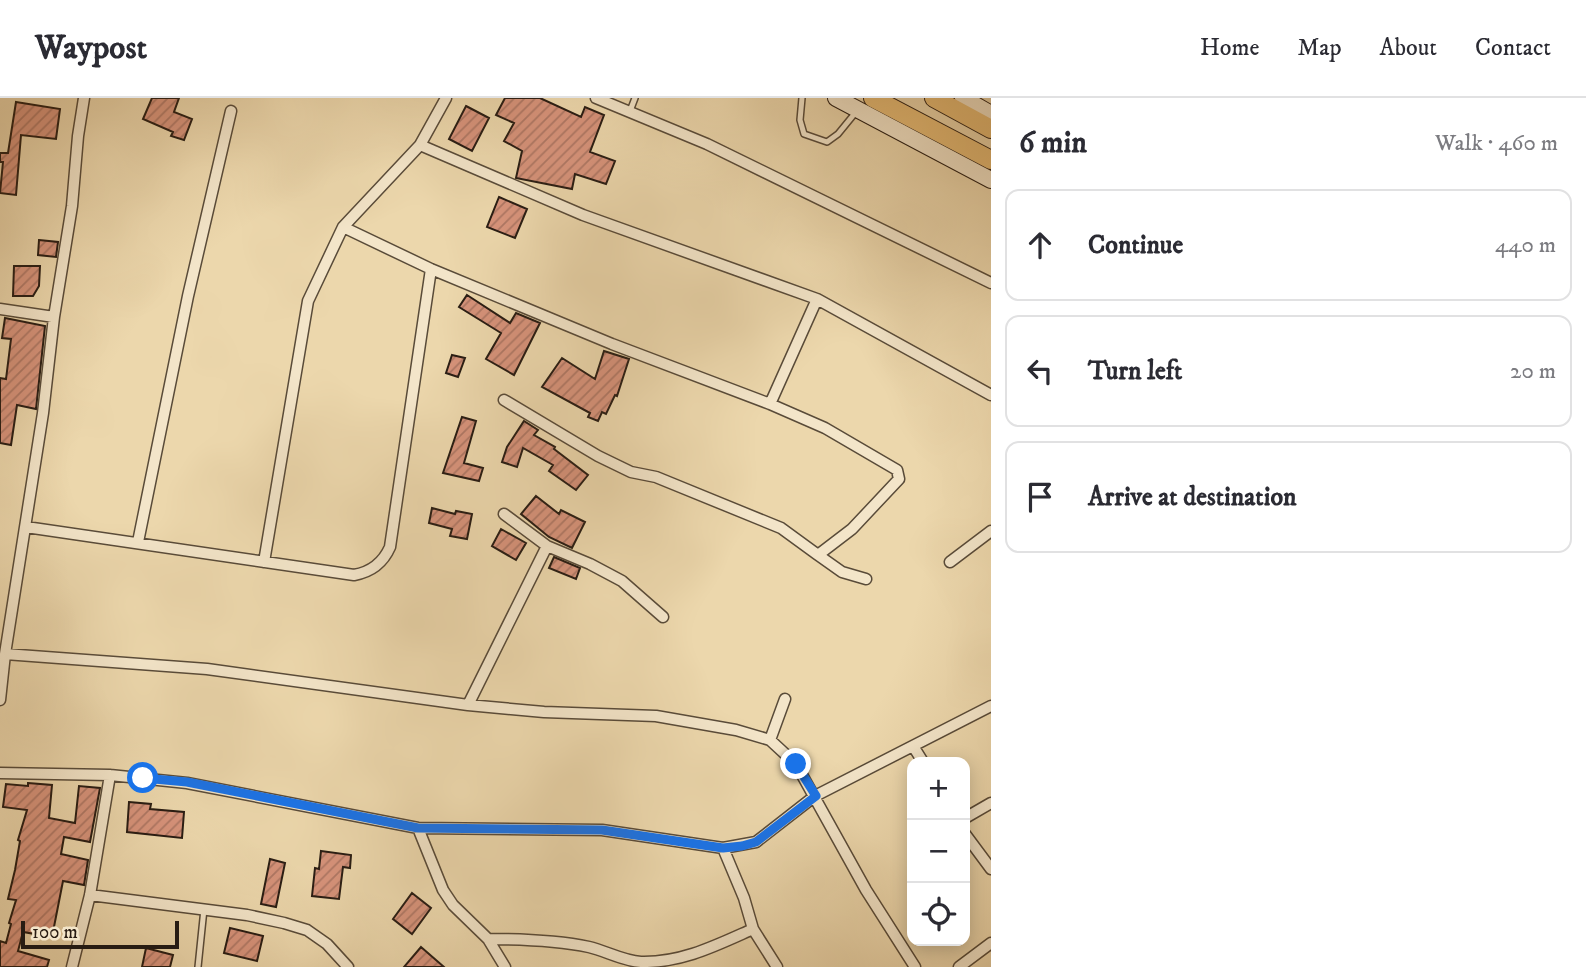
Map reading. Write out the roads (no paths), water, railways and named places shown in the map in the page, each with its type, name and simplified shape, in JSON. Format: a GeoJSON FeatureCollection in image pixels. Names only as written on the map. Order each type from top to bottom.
{"type":"FeatureCollection","features":[{"type":"Feature","properties":{"kind":"main road"},"geometry":{"type":"LineString","coordinates":[[873,98],[991,160]]}},
{"type":"Feature","properties":{"kind":"main road"},"geometry":{"type":"LineString","coordinates":[[934,98],[991,130]]}},
{"type":"Feature","properties":{"kind":"street"},"geometry":{"type":"LineString","coordinates":[[0,700],[72,206],[84,98]]}},
{"type":"Feature","properties":{"kind":"street"},"geometry":{"type":"LineString","coordinates":[[264,562],[305,313],[312,291],[344,227],[420,145],[446,98]]}},
{"type":"Feature","properties":{"kind":"street"},"geometry":{"type":"LineString","coordinates":[[596,98],[707,144],[991,283]]}},
{"type":"Feature","properties":{"kind":"street"},"geometry":{"type":"LineString","coordinates":[[836,98],[991,180]]}},
{"type":"Feature","properties":{"kind":"street"},"geometry":{"type":"LineString","coordinates":[[968,99],[991,114]]}},
{"type":"Feature","properties":{"kind":"street"},"geometry":{"type":"LineString","coordinates":[[138,542],[188,296],[230,111]]}},
{"type":"Feature","properties":{"kind":"street"},"geometry":{"type":"LineString","coordinates":[[420,145],[583,215],[817,299],[991,395]]}},
{"type":"Feature","properties":{"kind":"street"},"geometry":{"type":"LineString","coordinates":[[344,227],[431,269],[825,428],[897,470],[899,479],[852,528],[818,555]]}},
{"type":"Feature","properties":{"kind":"street"},"geometry":{"type":"LineString","coordinates":[[26,527],[354,575],[364,573],[384,560],[390,547],[431,269]]}},
{"type":"Feature","properties":{"kind":"street"},"geometry":{"type":"LineString","coordinates":[[770,404],[817,299]]}},
{"type":"Feature","properties":{"kind":"street"},"geometry":{"type":"LineString","coordinates":[[0,309],[54,317]]}},
{"type":"Feature","properties":{"kind":"street"},"geometry":{"type":"LineString","coordinates":[[505,400],[598,456],[631,472],[656,477],[781,528],[842,572],[866,579]]}},
{"type":"Feature","properties":{"kind":"street"},"geometry":{"type":"LineString","coordinates":[[505,514],[547,546],[622,581],[663,617]]}},
{"type":"Feature","properties":{"kind":"street"},"geometry":{"type":"LineString","coordinates":[[950,562],[991,531]]}},
{"type":"Feature","properties":{"kind":"street"},"geometry":{"type":"LineString","coordinates":[[468,705],[547,546]]}},
{"type":"Feature","properties":{"kind":"street"},"geometry":{"type":"LineString","coordinates":[[5,654],[207,669],[468,705],[544,712],[656,716],[736,730],[770,740],[793,760],[816,796],[866,890],[915,967]]}},
{"type":"Feature","properties":{"kind":"street"},"geometry":{"type":"LineString","coordinates":[[770,740],[785,699]]}},
{"type":"Feature","properties":{"kind":"street"},"geometry":{"type":"LineString","coordinates":[[0,773],[110,775],[187,782],[418,828],[602,830],[723,848],[756,842],[816,796],[991,706]]}},
{"type":"Feature","properties":{"kind":"street"},"geometry":{"type":"LineString","coordinates":[[914,746],[920,757]]}},
{"type":"Feature","properties":{"kind":"street"},"geometry":{"type":"LineString","coordinates":[[72,967],[90,895],[110,775]]}},
{"type":"Feature","properties":{"kind":"street"},"geometry":{"type":"LineString","coordinates":[[970,815],[991,803]]}},
{"type":"Feature","properties":{"kind":"street"},"geometry":{"type":"LineString","coordinates":[[418,828],[443,890],[453,905],[488,939],[505,967]]}},
{"type":"Feature","properties":{"kind":"street"},"geometry":{"type":"LineString","coordinates":[[970,841],[991,869]]}},
{"type":"Feature","properties":{"kind":"street"},"geometry":{"type":"LineString","coordinates":[[723,848],[744,898],[753,929],[777,967]]}},
{"type":"Feature","properties":{"kind":"street"},"geometry":{"type":"LineString","coordinates":[[90,895],[247,915],[307,930],[327,944],[348,967]]}},
{"type":"Feature","properties":{"kind":"street"},"geometry":{"type":"LineString","coordinates":[[488,939],[555,942],[591,948],[642,962],[708,950],[753,929]]}},
{"type":"Feature","properties":{"kind":"street"},"geometry":{"type":"LineString","coordinates":[[959,967],[991,943]]}},
{"type":"Feature","properties":{"kind":"lane"},"geometry":{"type":"LineString","coordinates":[[630,112],[635,98]]}},
{"type":"Feature","properties":{"kind":"lane"},"geometry":{"type":"LineString","coordinates":[[802,98],[800,120],[804,134],[827,142],[838,134],[858,109]]}},
{"type":"Feature","properties":{"kind":"lane"},"geometry":{"type":"LineString","coordinates":[[198,967],[204,909]]}}]}
